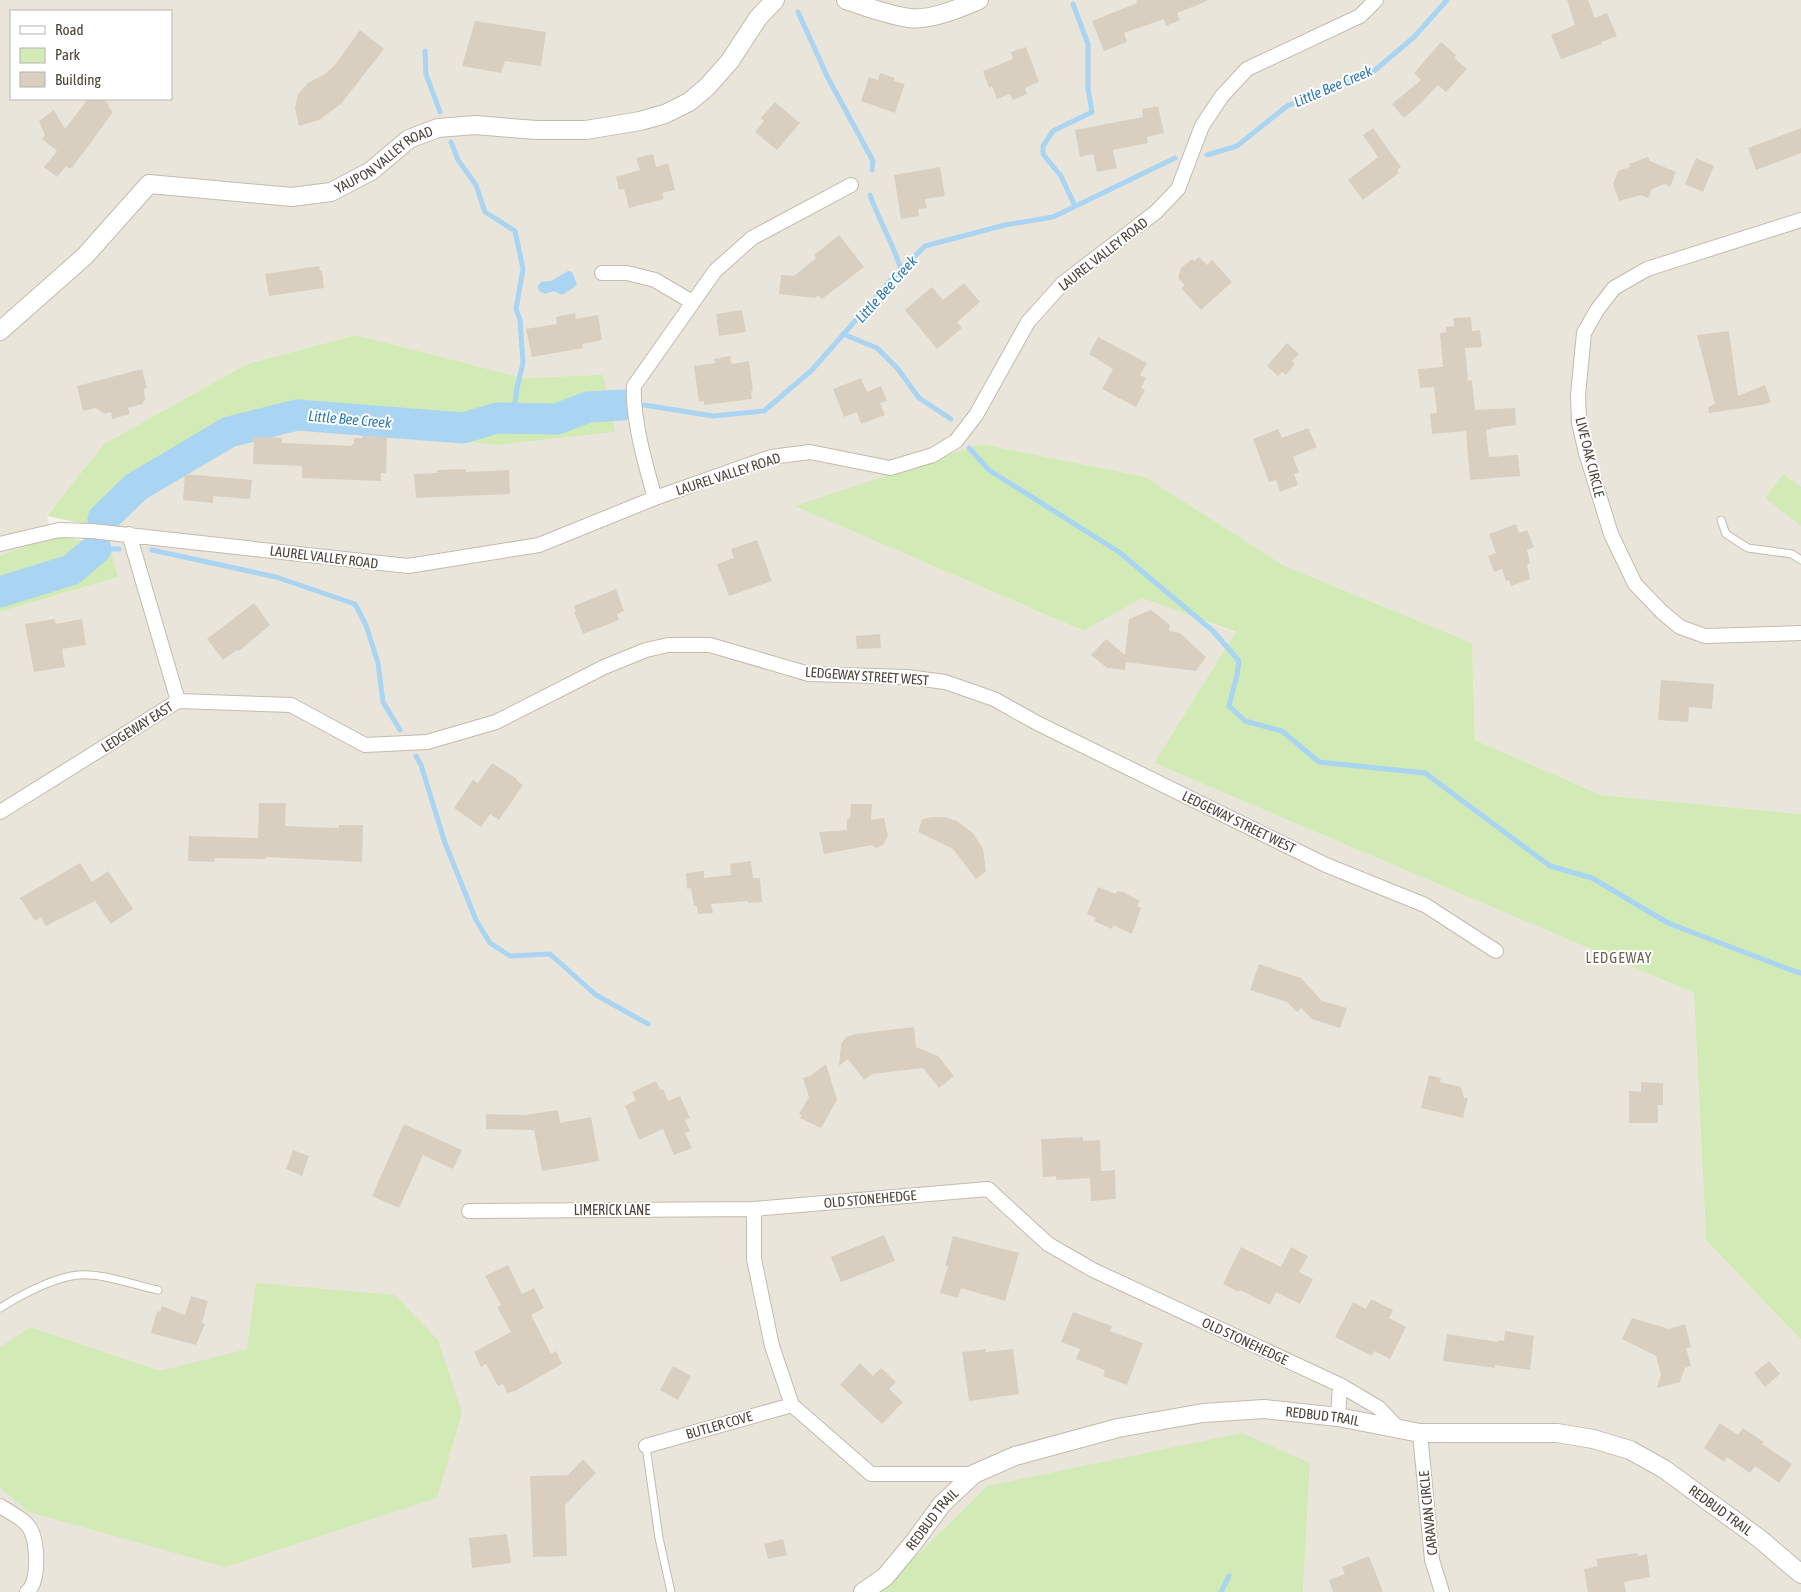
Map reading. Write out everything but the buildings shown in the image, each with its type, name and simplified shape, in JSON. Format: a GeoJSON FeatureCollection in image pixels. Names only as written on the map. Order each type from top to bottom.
{"type":"FeatureCollection","features":[{"type":"Feature","properties":{"kind":"street","name":"YAUPON VALLEY ROAD"},"geometry":{"type":"LineString","coordinates":[[0,331],[85,256],[149,184],[292,197],[330,192],[371,172],[410,139],[438,128],[475,125],[536,130],[586,130],[640,121],[665,114],[689,102],[707,87],[730,61],[758,18],[775,0]]}},
{"type":"Feature","properties":{"kind":"street"},"geometry":{"type":"LineString","coordinates":[[846,0],[910,19],[940,14],[979,0]]}},
{"type":"Feature","properties":{"kind":"street","name":"LAUREL VALLEY ROAD"},"geometry":{"type":"LineString","coordinates":[[0,544],[59,530],[129,534],[408,566],[539,544],[655,498],[771,457],[810,452],[890,468],[933,455],[956,441],[976,415],[1028,322],[1063,283],[1156,212],[1178,189],[1202,126],[1222,96],[1247,69],[1360,16],[1376,0]]}},
{"type":"Feature","properties":{"kind":"street"},"geometry":{"type":"LineString","coordinates":[[655,498],[647,470],[633,399],[634,386],[715,271],[752,238],[851,185]]}},
{"type":"Feature","properties":{"kind":"street","name":"LIVE OAK CIRCLE"},"geometry":{"type":"LineString","coordinates":[[1801,220],[1648,269],[1614,288],[1597,310],[1584,333],[1578,395],[1579,423],[1586,454],[1611,534],[1635,584],[1662,612],[1680,627],[1705,636],[1801,633]]}},
{"type":"Feature","properties":{"kind":"street"},"geometry":{"type":"LineString","coordinates":[[602,273],[627,273],[655,280],[692,302]]}},
{"type":"Feature","properties":{"kind":"street","name":"LEDGEWAY EAST"},"geometry":{"type":"LineString","coordinates":[[0,812],[178,701],[129,534]]}},
{"type":"Feature","properties":{"kind":"street","name":"LEDGEWAY STREET WEST"},"geometry":{"type":"LineString","coordinates":[[178,701],[291,705],[364,746],[427,742],[478,729],[496,722],[604,667],[646,650],[668,645],[710,645],[809,674],[907,677],[945,682],[994,699],[1037,723],[1326,865],[1425,905],[1496,950]]}},
{"type":"Feature","properties":{"kind":"street","name":"OLD STONEHEDGE"},"geometry":{"type":"LineString","coordinates":[[754,1209],[988,1188],[1048,1244],[1086,1265],[1340,1386],[1379,1408],[1398,1430]]}},
{"type":"Feature","properties":{"kind":"street"},"geometry":{"type":"LineString","coordinates":[[754,1209],[754,1259],[772,1346],[792,1405],[871,1474],[974,1474]]}},
{"type":"Feature","properties":{"kind":"street","name":"LIMERICK LANE"},"geometry":{"type":"LineString","coordinates":[[469,1211],[754,1209]]}},
{"type":"Feature","properties":{"kind":"street"},"geometry":{"type":"LineString","coordinates":[[1338,1417],[1340,1386]]}},
{"type":"Feature","properties":{"kind":"street","name":"BUTLER COVE"},"geometry":{"type":"LineString","coordinates":[[646,1446],[792,1405]]}},
{"type":"Feature","properties":{"kind":"street","name":"REDBUD TRAIL"},"geometry":{"type":"LineString","coordinates":[[863,1592],[885,1577],[942,1504],[974,1474],[1015,1456],[1118,1428],[1203,1413],[1264,1409],[1338,1417],[1420,1434],[1557,1433],[1593,1439],[1630,1450],[1664,1469],[1760,1539],[1801,1574]]}},
{"type":"Feature","properties":{"kind":"street","name":"CARAVAN CIRCLE"},"geometry":{"type":"LineString","coordinates":[[1420,1434],[1432,1560],[1442,1592]]}},
{"type":"Feature","properties":{"kind":"street"},"geometry":{"type":"LineString","coordinates":[[0,1506],[30,1528],[36,1549],[37,1570],[30,1590],[27,1592]]}},
{"type":"Feature","properties":{"kind":"lane"},"geometry":{"type":"LineString","coordinates":[[1722,520],[1726,534],[1748,548],[1792,554],[1801,560]]}},
{"type":"Feature","properties":{"kind":"lane"},"geometry":{"type":"LineString","coordinates":[[0,1308],[49,1284],[67,1277],[80,1275],[107,1278],[158,1290]]}},
{"type":"Feature","properties":{"kind":"lane"},"geometry":{"type":"LineString","coordinates":[[646,1446],[659,1538],[671,1592]]}},
{"type":"Feature","properties":{"kind":"shaded area"},"geometry":{"type":"Polygon","coordinates":[[[0,0],[1801,0],[1801,814],[1601,795],[1475,740],[1472,643],[1285,566],[1144,477],[981,444],[796,506],[1082,631],[1142,597],[1236,633],[1154,763],[1694,993],[1706,1240],[1801,1340],[1801,1592],[1303,1592],[1310,1463],[987,1486],[880,1592],[0,1592],[0,612],[118,577],[105,528],[109,510],[232,438],[294,421],[495,445],[603,376],[524,378],[356,335],[247,364],[104,444],[47,516],[52,535],[0,556],[0,0]]]}},
{"type":"Feature","properties":{"kind":"green space"},"geometry":{"type":"Polygon","coordinates":[[[356,335],[524,378],[603,375],[615,432],[495,445],[294,421],[232,438],[109,510],[105,528],[47,516],[104,444],[247,364],[356,335]]]}},
{"type":"Feature","properties":{"kind":"green space"},"geometry":{"type":"Polygon","coordinates":[[[981,444],[1145,477],[1285,566],[1472,643],[1475,740],[1601,795],[1801,814],[1801,1340],[1706,1240],[1694,993],[1154,763],[1236,632],[1142,598],[1083,631],[795,506],[981,444]]]}},
{"type":"Feature","properties":{"kind":"green space"},"geometry":{"type":"Polygon","coordinates":[[[1783,474],[1801,487],[1801,526],[1765,498],[1783,474]]]}},
{"type":"Feature","properties":{"kind":"green space"},"geometry":{"type":"Polygon","coordinates":[[[52,535],[110,546],[118,577],[0,612],[0,556],[52,535]]]}},
{"type":"Feature","properties":{"kind":"green space"},"geometry":{"type":"Polygon","coordinates":[[[256,1283],[395,1295],[438,1340],[462,1413],[437,1498],[225,1567],[29,1512],[0,1488],[0,1347],[30,1327],[160,1371],[247,1349],[256,1283]]]}},
{"type":"Feature","properties":{"kind":"green space"},"geometry":{"type":"Polygon","coordinates":[[[1242,1433],[1310,1463],[1303,1592],[880,1592],[987,1486],[1242,1433]]]}},
{"type":"Feature","properties":{"kind":"water"},"geometry":{"type":"Polygon","coordinates":[[[568,271],[572,272],[577,284],[573,288],[562,295],[554,291],[545,294],[539,291],[538,286],[541,282],[551,281],[568,271]]]}},
{"type":"Feature","properties":{"kind":"waterway","name":"Little Bee Creek"},"geometry":{"type":"LineString","coordinates":[[1207,155],[1237,146],[1287,106],[1374,71],[1414,37],[1447,0]]}},
{"type":"Feature","properties":{"kind":"waterway"},"geometry":{"type":"LineString","coordinates":[[1073,4],[1088,44],[1088,88],[1092,112],[1053,131],[1043,146],[1043,154],[1061,176],[1075,206]]}},
{"type":"Feature","properties":{"kind":"waterway"},"geometry":{"type":"LineString","coordinates":[[798,12],[828,78],[873,161],[872,170]]}},
{"type":"Feature","properties":{"kind":"waterway"},"geometry":{"type":"LineString","coordinates":[[425,51],[426,74],[440,112]]}},
{"type":"Feature","properties":{"kind":"waterway"},"geometry":{"type":"LineString","coordinates":[[451,142],[458,160],[476,185],[485,212],[515,231],[523,269],[516,309],[520,320],[523,363],[513,418]]}},
{"type":"Feature","properties":{"kind":"waterway","name":"Little Bee Creek"},"geometry":{"type":"LineString","coordinates":[[644,405],[713,416],[764,411],[812,370],[891,280],[925,246],[1005,225],[1053,217],[1175,158]]}},
{"type":"Feature","properties":{"kind":"waterway"},"geometry":{"type":"LineString","coordinates":[[870,195],[901,269]]}},
{"type":"Feature","properties":{"kind":"waterway"},"geometry":{"type":"LineString","coordinates":[[843,334],[877,348],[898,369],[919,398],[951,419]]}},
{"type":"Feature","properties":{"kind":"waterway","name":"Little Bee Creek"},"geometry":{"type":"LineString","coordinates":[[103,519],[136,487],[229,432],[297,415],[463,428],[497,418],[557,419],[588,407],[623,405]]}},
{"type":"Feature","properties":{"kind":"waterway"},"geometry":{"type":"LineString","coordinates":[[969,448],[989,470],[1119,552],[1213,631],[1239,661],[1229,706],[1245,721],[1282,731],[1319,762],[1425,773],[1550,866],[1592,878],[1668,923],[1801,973]]}},
{"type":"Feature","properties":{"kind":"waterway"},"geometry":{"type":"LineString","coordinates":[[96,549],[119,549]]}},
{"type":"Feature","properties":{"kind":"waterway","name":"Little Bee Creek"},"geometry":{"type":"LineString","coordinates":[[0,592],[71,570],[96,549]]}},
{"type":"Feature","properties":{"kind":"waterway"},"geometry":{"type":"LineString","coordinates":[[152,550],[276,577],[355,604],[366,625],[378,663],[383,702],[400,730]]}},
{"type":"Feature","properties":{"kind":"waterway"},"geometry":{"type":"LineString","coordinates":[[416,756],[421,765],[445,843],[476,920],[490,943],[510,956],[550,954],[596,995],[648,1024]]}},
{"type":"Feature","properties":{"kind":"waterway"},"geometry":{"type":"LineString","coordinates":[[1221,1592],[1229,1576]]}},
{"type":"Feature","properties":{"kind":"district","name":"LEDGEWAY"},"geometry":{"type":"Point","coordinates":[1619,957]}}]}
